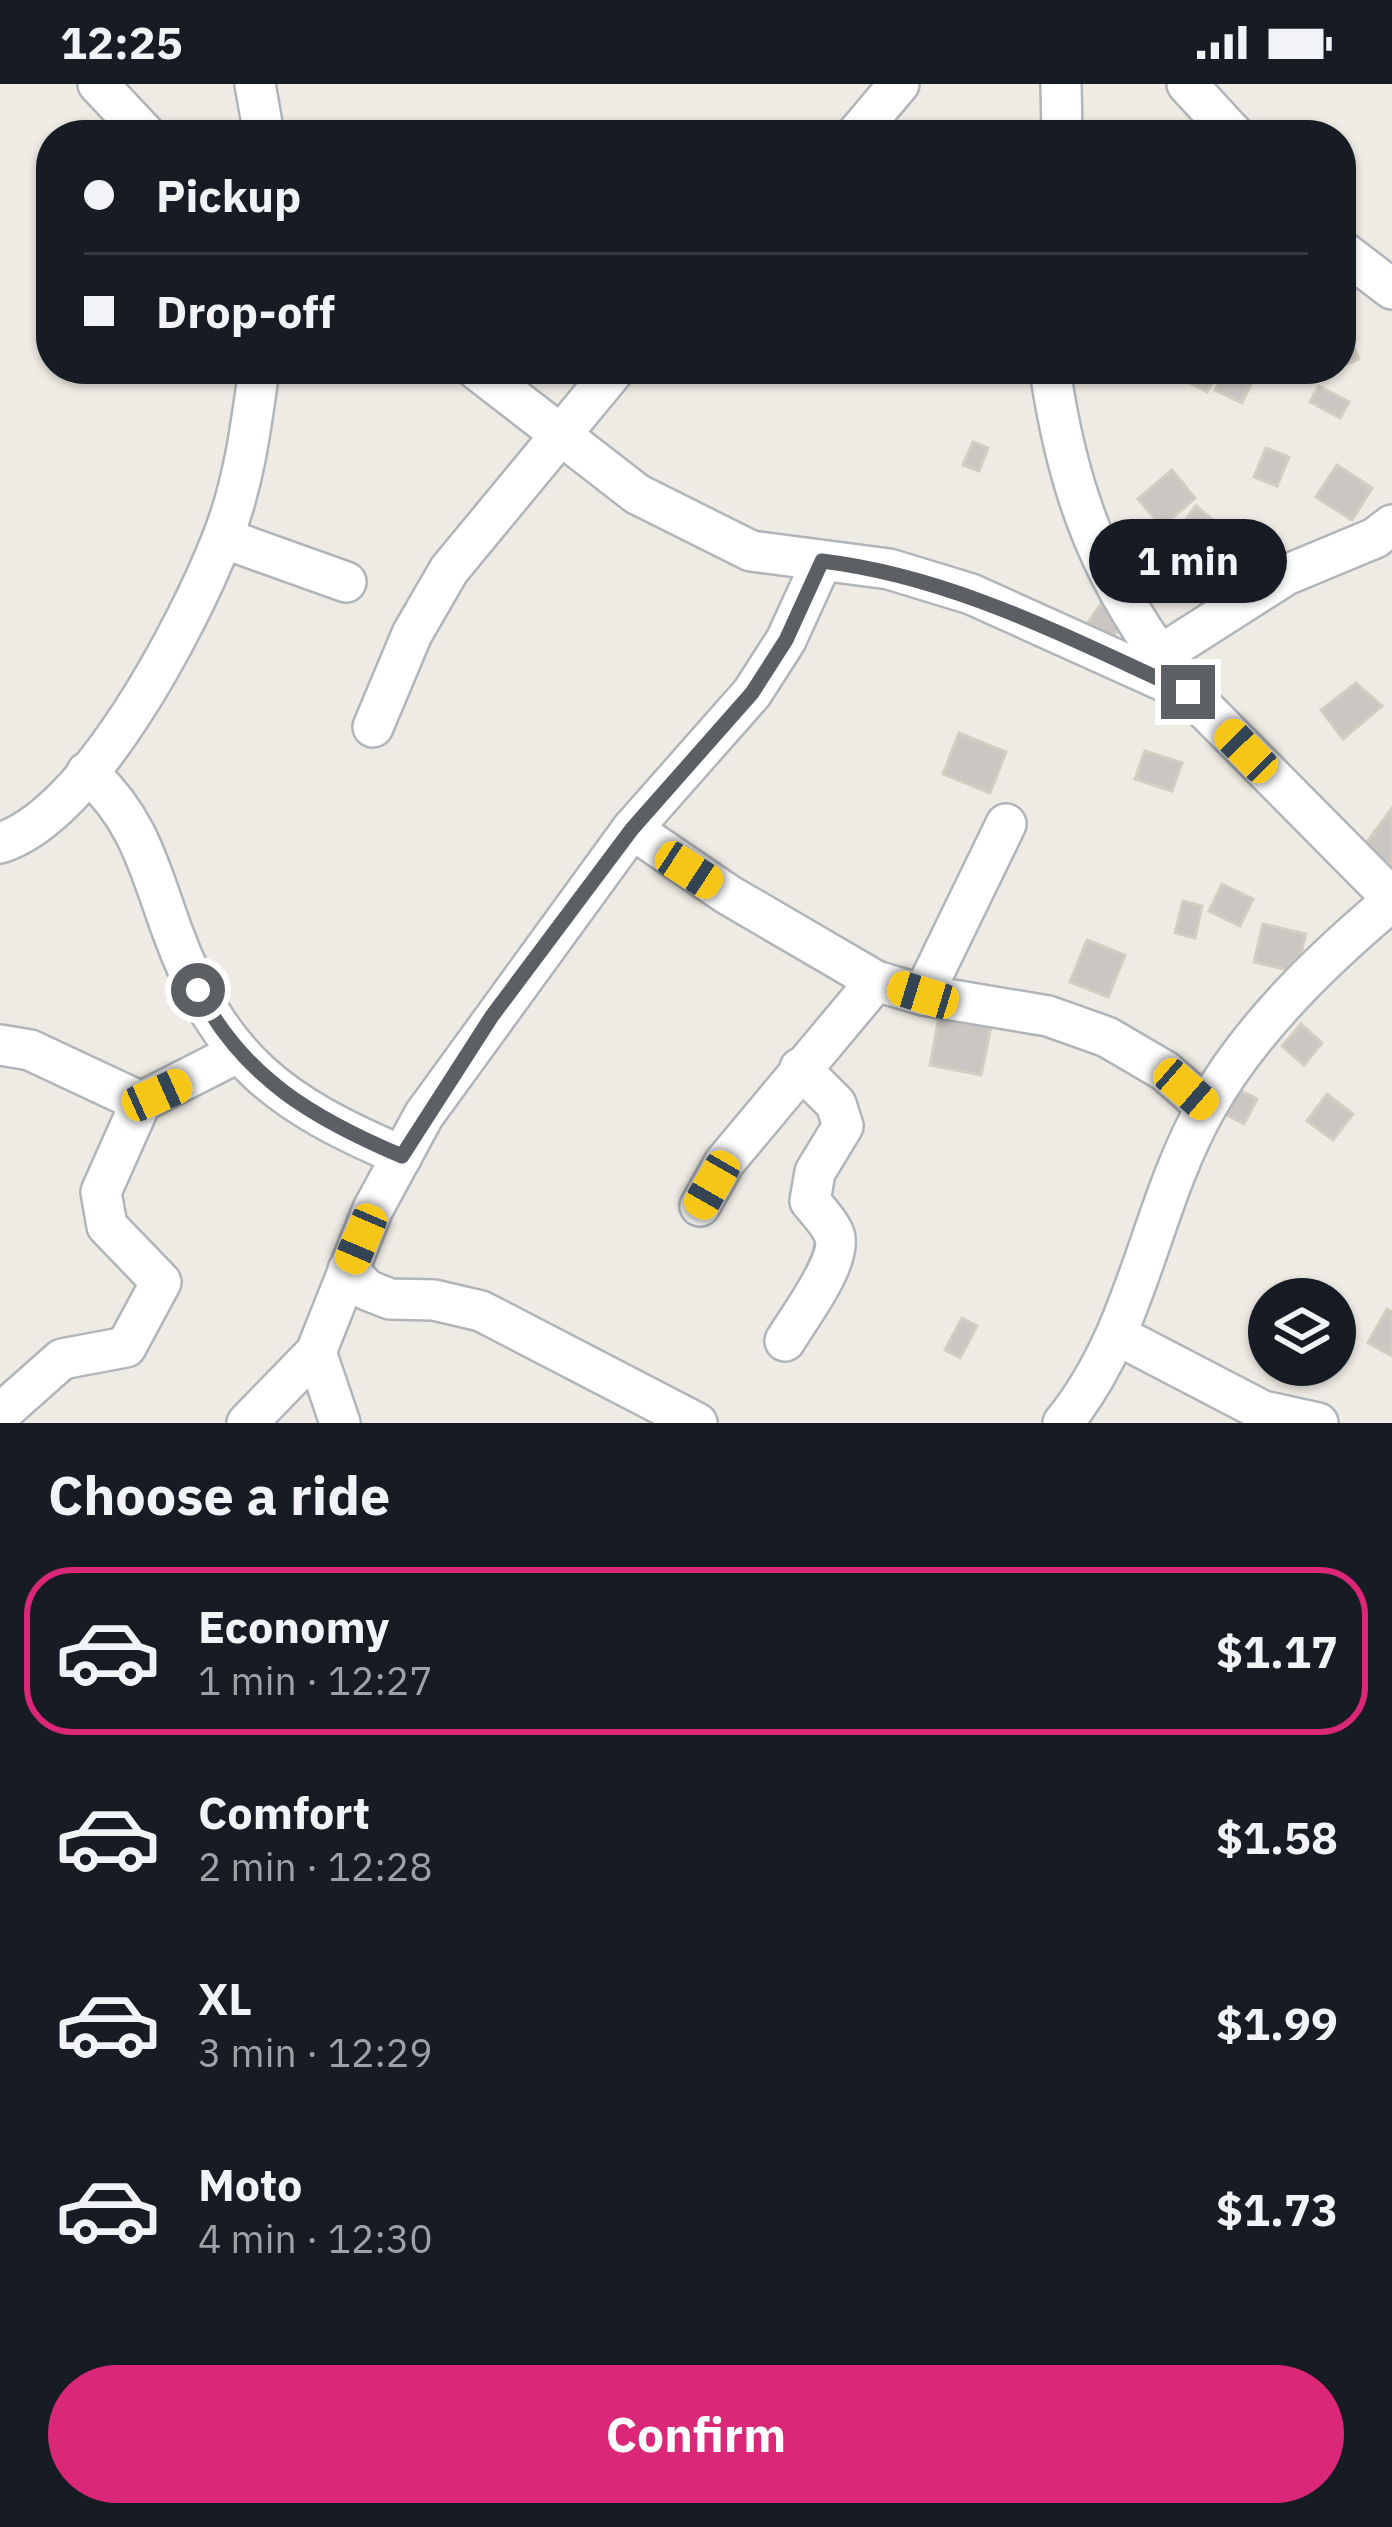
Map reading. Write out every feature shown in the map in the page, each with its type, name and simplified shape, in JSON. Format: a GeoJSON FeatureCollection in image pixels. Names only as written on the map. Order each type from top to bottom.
{"type":"FeatureCollection","features":[{"type":"Feature","properties":{"kind":"street"},"geometry":{"type":"LineString","coordinates":[[98,84],[132,120]]}},
{"type":"Feature","properties":{"kind":"street"},"geometry":{"type":"LineString","coordinates":[[256,84],[262,120]]}},
{"type":"Feature","properties":{"kind":"street"},"geometry":{"type":"LineString","coordinates":[[869,120],[899,84]]}},
{"type":"Feature","properties":{"kind":"street"},"geometry":{"type":"LineString","coordinates":[[1061,84],[1061,120]]}},
{"type":"Feature","properties":{"kind":"street"},"geometry":{"type":"LineString","coordinates":[[1186,84],[1220,120]]}},
{"type":"Feature","properties":{"kind":"street"},"geometry":{"type":"LineString","coordinates":[[1356,261],[1392,289]]}},
{"type":"Feature","properties":{"kind":"street"},"geometry":{"type":"LineString","coordinates":[[0,843],[60,805],[175,640],[223,538],[246,464],[257,384]]}},
{"type":"Feature","properties":{"kind":"street"},"geometry":{"type":"LineString","coordinates":[[494,384],[637,494],[751,551],[889,569],[971,594],[1188,692]]}},
{"type":"Feature","properties":{"kind":"street"},"geometry":{"type":"LineString","coordinates":[[374,727],[412,634],[449,570],[602,384]]}},
{"type":"Feature","properties":{"kind":"street"},"geometry":{"type":"LineString","coordinates":[[1052,384],[1060,444],[1105,573],[1188,692],[1392,900],[1288,1000],[1206,1107],[1106,1361],[1064,1423]]}},
{"type":"Feature","properties":{"kind":"street"},"geometry":{"type":"LineString","coordinates":[[1160,656],[1268,585],[1376,538],[1392,525]]}},
{"type":"Feature","properties":{"kind":"street"},"geometry":{"type":"LineString","coordinates":[[223,538],[346,582]]}},
{"type":"Feature","properties":{"kind":"street"},"geometry":{"type":"LineString","coordinates":[[247,1423],[316,1352],[348,1270],[402,1156],[492,1016],[632,829],[752,693],[786,640],[822,561]]}},
{"type":"Feature","properties":{"kind":"street"},"geometry":{"type":"LineString","coordinates":[[87,772],[145,848],[186,966],[237,1053],[322,1122],[402,1156]]}},
{"type":"Feature","properties":{"kind":"street"},"geometry":{"type":"LineString","coordinates":[[923,995],[1006,824]]}},
{"type":"Feature","properties":{"kind":"street"},"geometry":{"type":"LineString","coordinates":[[632,829],[727,894],[877,981],[923,995],[1048,1016],[1107,1037],[1166,1071],[1206,1107]]}},
{"type":"Feature","properties":{"kind":"street"},"geometry":{"type":"LineString","coordinates":[[700,1206],[724,1163],[877,981]]}},
{"type":"Feature","properties":{"kind":"street"},"geometry":{"type":"LineString","coordinates":[[0,1045],[30,1050],[141,1102]]}},
{"type":"Feature","properties":{"kind":"street"},"geometry":{"type":"LineString","coordinates":[[0,1414],[62,1359],[126,1347],[160,1291],[156,1272],[107,1226],[100,1208],[101,1192],[141,1102],[237,1053]]}},
{"type":"Feature","properties":{"kind":"street"},"geometry":{"type":"LineString","coordinates":[[785,1341],[827,1271],[835,1245],[834,1233],[811,1201],[815,1172],[843,1126],[836,1104],[800,1068]]}},
{"type":"Feature","properties":{"kind":"street"},"geometry":{"type":"LineString","coordinates":[[348,1270],[367,1290],[391,1299],[434,1300],[513,1325],[697,1423]]}},
{"type":"Feature","properties":{"kind":"street"},"geometry":{"type":"LineString","coordinates":[[1117,1335],[1261,1417],[1318,1423]]}},
{"type":"Feature","properties":{"kind":"street"},"geometry":{"type":"LineString","coordinates":[[316,1352],[340,1423]]}},
{"type":"Feature","properties":{"kind":"building"},"geometry":{"type":"Polygon","coordinates":[[[1218,384],[1251,384],[1242,403],[1215,390],[1218,384]]]}},
{"type":"Feature","properties":{"kind":"building"},"geometry":{"type":"Polygon","coordinates":[[[1319,386],[1349,402],[1340,418],[1310,402],[1319,386]]]}},
{"type":"Feature","properties":{"kind":"building"},"geometry":{"type":"Polygon","coordinates":[[[973,442],[988,448],[979,471],[963,465],[973,442]]]}},
{"type":"Feature","properties":{"kind":"building"},"geometry":{"type":"Polygon","coordinates":[[[1266,448],[1289,457],[1277,486],[1254,477],[1266,448]]]}},
{"type":"Feature","properties":{"kind":"building"},"geometry":{"type":"Polygon","coordinates":[[[1337,465],[1372,488],[1352,520],[1316,497],[1337,465]]]}},
{"type":"Feature","properties":{"kind":"building"},"geometry":{"type":"Polygon","coordinates":[[[1172,470],[1195,498],[1162,527],[1138,499],[1172,470]]]}},
{"type":"Feature","properties":{"kind":"building"},"geometry":{"type":"Polygon","coordinates":[[[1196,506],[1220,526],[1203,546],[1180,527],[1196,506]]]}},
{"type":"Feature","properties":{"kind":"building"},"geometry":{"type":"Polygon","coordinates":[[[1102,602],[1126,619],[1111,640],[1087,624],[1102,602]]]}},
{"type":"Feature","properties":{"kind":"building"},"geometry":{"type":"Polygon","coordinates":[[[1356,683],[1382,706],[1343,739],[1321,710],[1356,683]]]}},
{"type":"Feature","properties":{"kind":"building"},"geometry":{"type":"Polygon","coordinates":[[[959,733],[1006,752],[990,793],[943,774],[959,733]]]}},
{"type":"Feature","properties":{"kind":"building"},"geometry":{"type":"Polygon","coordinates":[[[1145,751],[1182,763],[1172,791],[1135,779],[1145,751]]]}},
{"type":"Feature","properties":{"kind":"building"},"geometry":{"type":"Polygon","coordinates":[[[1392,808],[1392,866],[1364,846],[1392,808]]]}},
{"type":"Feature","properties":{"kind":"building"},"geometry":{"type":"Polygon","coordinates":[[[1222,884],[1253,899],[1240,926],[1209,911],[1222,884]]]}},
{"type":"Feature","properties":{"kind":"building"},"geometry":{"type":"Polygon","coordinates":[[[1183,901],[1202,906],[1195,938],[1175,933],[1183,901]]]}},
{"type":"Feature","properties":{"kind":"building"},"geometry":{"type":"Polygon","coordinates":[[[1263,924],[1306,934],[1296,972],[1254,962],[1263,924]]]}},
{"type":"Feature","properties":{"kind":"building"},"geometry":{"type":"Polygon","coordinates":[[[1087,940],[1125,955],[1108,997],[1070,982],[1087,940]]]}},
{"type":"Feature","properties":{"kind":"building"},"geometry":{"type":"Polygon","coordinates":[[[939,1017],[991,1027],[981,1075],[930,1065],[939,1017]]]}},
{"type":"Feature","properties":{"kind":"building"},"geometry":{"type":"Polygon","coordinates":[[[1301,1024],[1322,1043],[1304,1065],[1282,1046],[1301,1024]]]}},
{"type":"Feature","properties":{"kind":"building"},"geometry":{"type":"Polygon","coordinates":[[[1234,1087],[1257,1099],[1244,1124],[1221,1112],[1234,1087]]]}},
{"type":"Feature","properties":{"kind":"building"},"geometry":{"type":"Polygon","coordinates":[[[1327,1094],[1353,1114],[1333,1140],[1307,1121],[1327,1094]]]}},
{"type":"Feature","properties":{"kind":"building"},"geometry":{"type":"Polygon","coordinates":[[[1387,1309],[1392,1312],[1392,1356],[1368,1343],[1387,1309]]]}},
{"type":"Feature","properties":{"kind":"building"},"geometry":{"type":"Polygon","coordinates":[[[962,1318],[977,1326],[960,1358],[945,1350],[962,1318]]]}},
{"type":"Feature","properties":{"kind":"route"},"geometry":{"type":"LineString","coordinates":[[198,990],[237,1053],[271,1085],[322,1122],[402,1156],[424,1115],[492,1016],[632,829],[752,693],[786,640],[822,561],[889,569],[971,594],[1188,692]]}}]}
